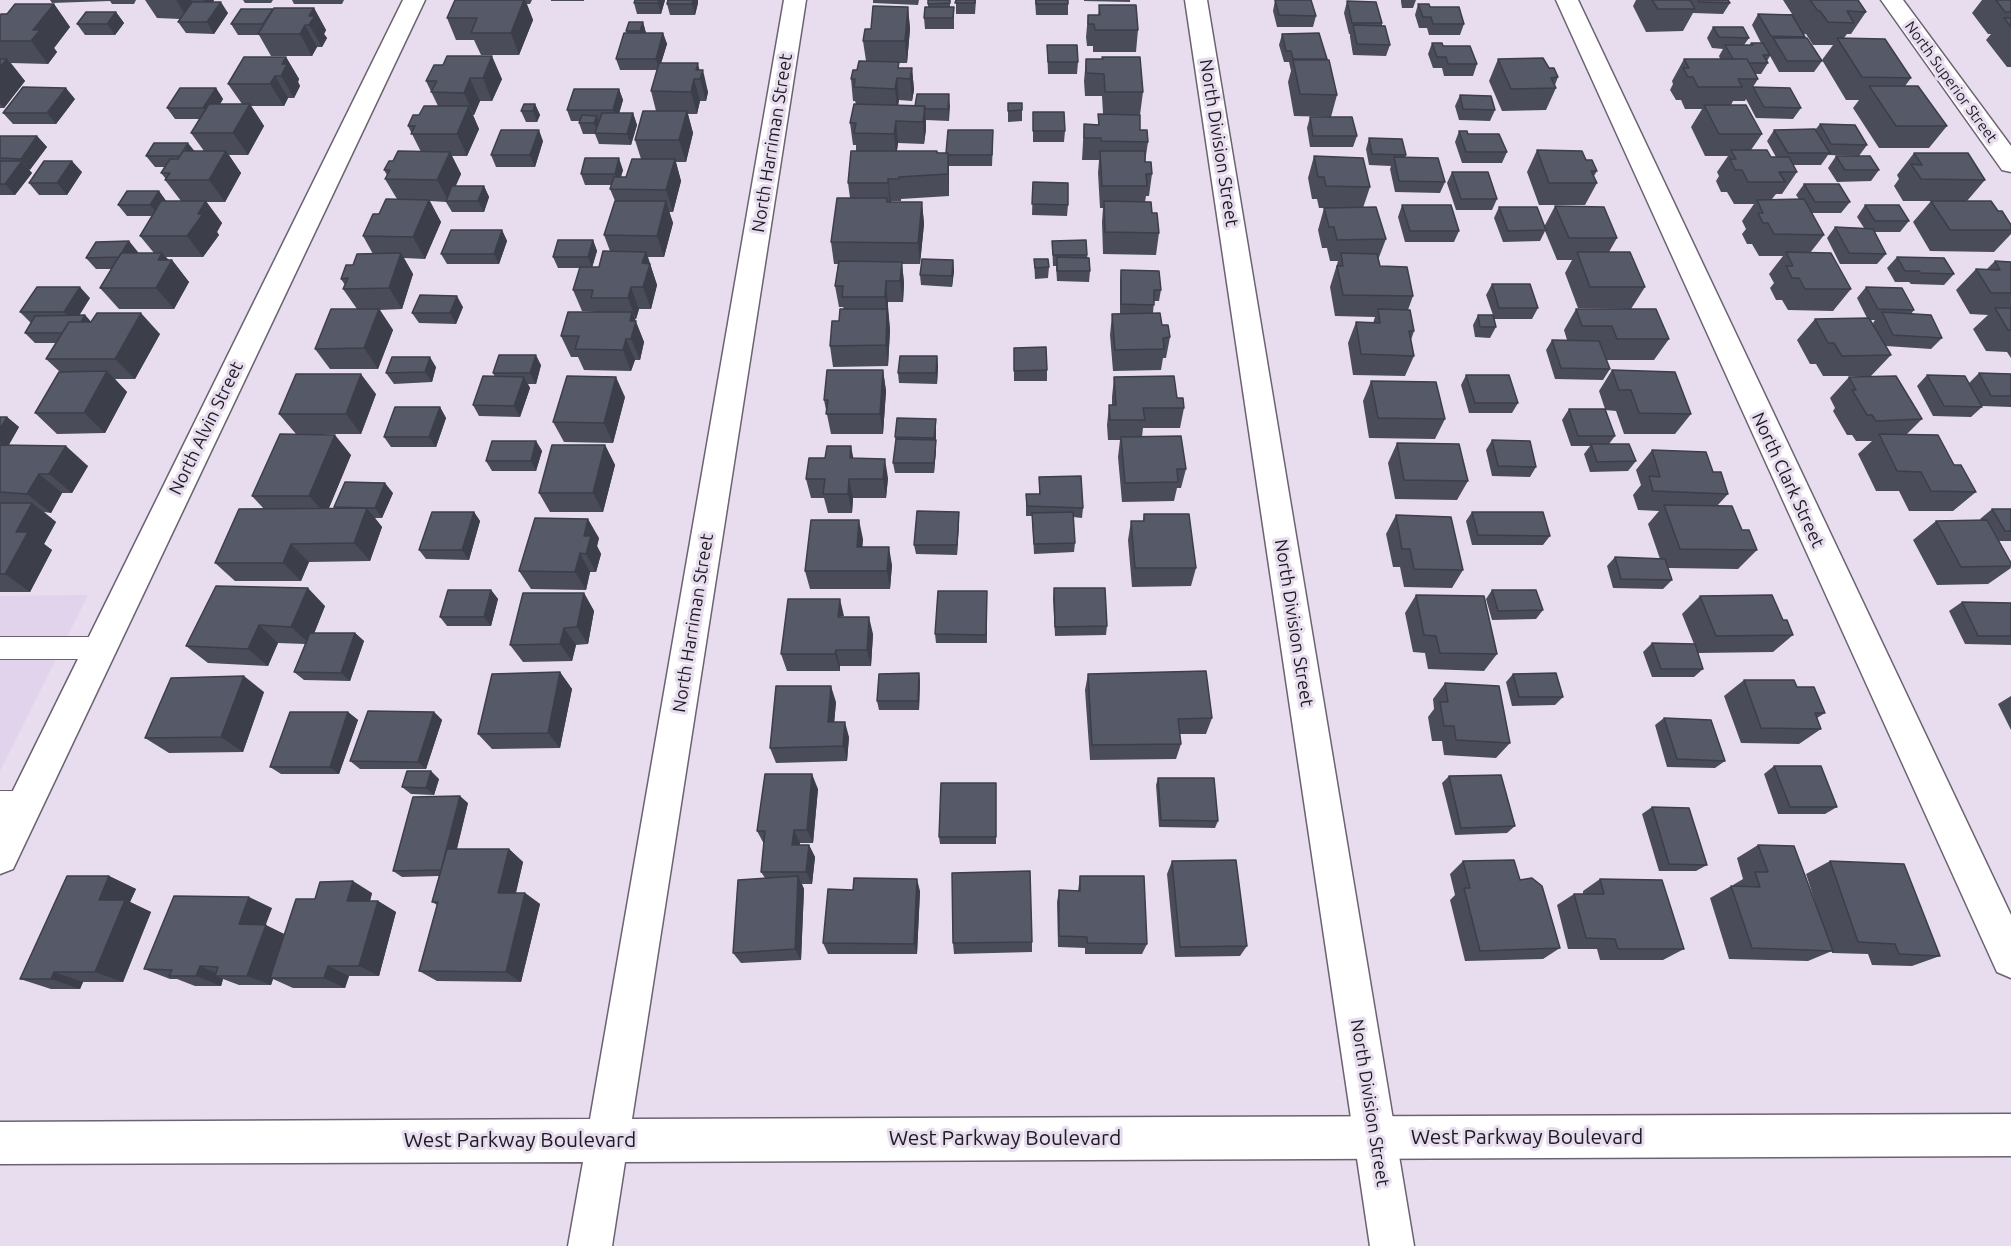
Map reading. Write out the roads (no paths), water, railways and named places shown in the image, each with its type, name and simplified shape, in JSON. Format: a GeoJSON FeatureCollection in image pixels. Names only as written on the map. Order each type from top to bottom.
{"type":"FeatureCollection","features":[{"type":"Feature","properties":{"kind":"street","name":"North Alvin Street"},"geometry":{"type":"LineString","coordinates":[[0,856],[12,804],[100,648],[414,0]]}},
{"type":"Feature","properties":{"kind":"street","name":"North Harriman Street"},"geometry":{"type":"LineString","coordinates":[[590,1246],[795,0]]}},
{"type":"Feature","properties":{"kind":"street","name":"North Division Street"},"geometry":{"type":"LineString","coordinates":[[1196,0],[1392,1246]]}},
{"type":"Feature","properties":{"kind":"street","name":"North Clark Street"},"geometry":{"type":"LineString","coordinates":[[1567,0],[2011,958]]}},
{"type":"Feature","properties":{"kind":"street","name":"North Superior Street"},"geometry":{"type":"LineString","coordinates":[[1892,0],[2011,164]]}},
{"type":"Feature","properties":{"kind":"street","name":"West Parkway Boulevard"},"geometry":{"type":"LineString","coordinates":[[0,1143],[2011,1135]]}},
{"type":"Feature","properties":{"kind":"lane"},"geometry":{"type":"LineString","coordinates":[[0,648],[100,648]]}}]}
